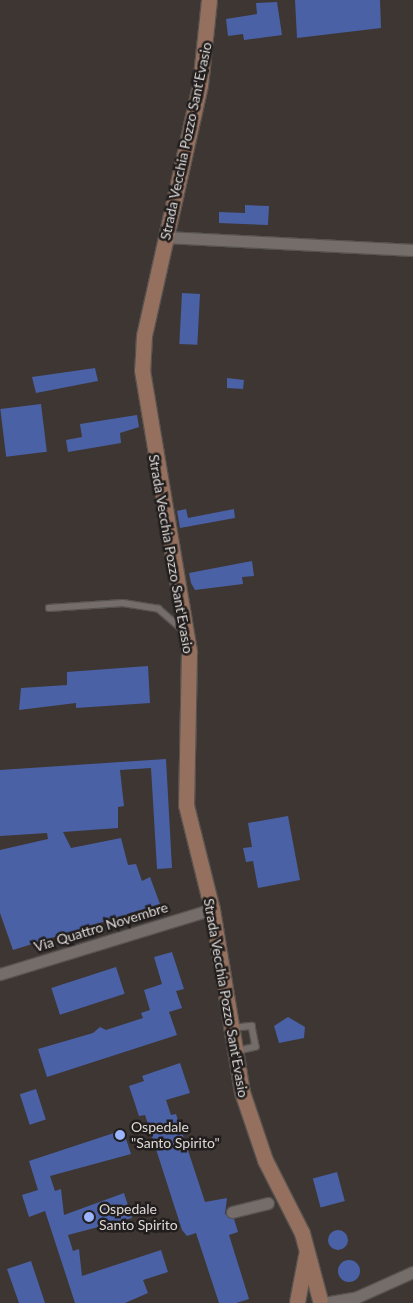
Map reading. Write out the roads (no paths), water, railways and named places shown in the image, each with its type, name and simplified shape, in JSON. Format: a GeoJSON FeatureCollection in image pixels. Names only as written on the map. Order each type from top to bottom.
{"type":"FeatureCollection","features":[{"type":"Feature","properties":{"kind":"street","name":"Strada Vecchia Pozzo Sant'Evasio"},"geometry":{"type":"LineString","coordinates":[[209,0],[200,85],[144,336],[142,370],[186,632],[190,673],[183,761],[186,804],[212,908],[234,1053],[253,1130],[307,1246],[323,1302]]}},
{"type":"Feature","properties":{"kind":"street"},"geometry":{"type":"LineString","coordinates":[[166,237],[413,250]]}},
{"type":"Feature","properties":{"kind":"street","name":"Via Quattro Novembre"},"geometry":{"type":"LineString","coordinates":[[0,974],[212,908]]}},
{"type":"Feature","properties":{"kind":"street"},"geometry":{"type":"LineString","coordinates":[[232,1212],[268,1203]]}},
{"type":"Feature","properties":{"kind":"street"},"geometry":{"type":"LineString","coordinates":[[296,1302],[307,1246]]}},
{"type":"Feature","properties":{"kind":"street"},"geometry":{"type":"LineString","coordinates":[[296,1302],[310,1296],[323,1302],[352,1300],[413,1272]]}},
{"type":"Feature","properties":{"kind":"lane"},"geometry":{"type":"LineString","coordinates":[[49,608],[123,603],[158,609],[186,632]]}},
{"type":"Feature","properties":{"kind":"lane"},"geometry":{"type":"LineString","coordinates":[[230,1028],[252,1026],[256,1047],[234,1053]]}},
{"type":"Feature","properties":{"kind":"place","name":"Ospedale \"Santo Spirito\""},"geometry":{"type":"Point","coordinates":[120,1135]}},
{"type":"Feature","properties":{"kind":"place","name":"Ospedale Santo Spirito"},"geometry":{"type":"Point","coordinates":[89,1217]}}]}
